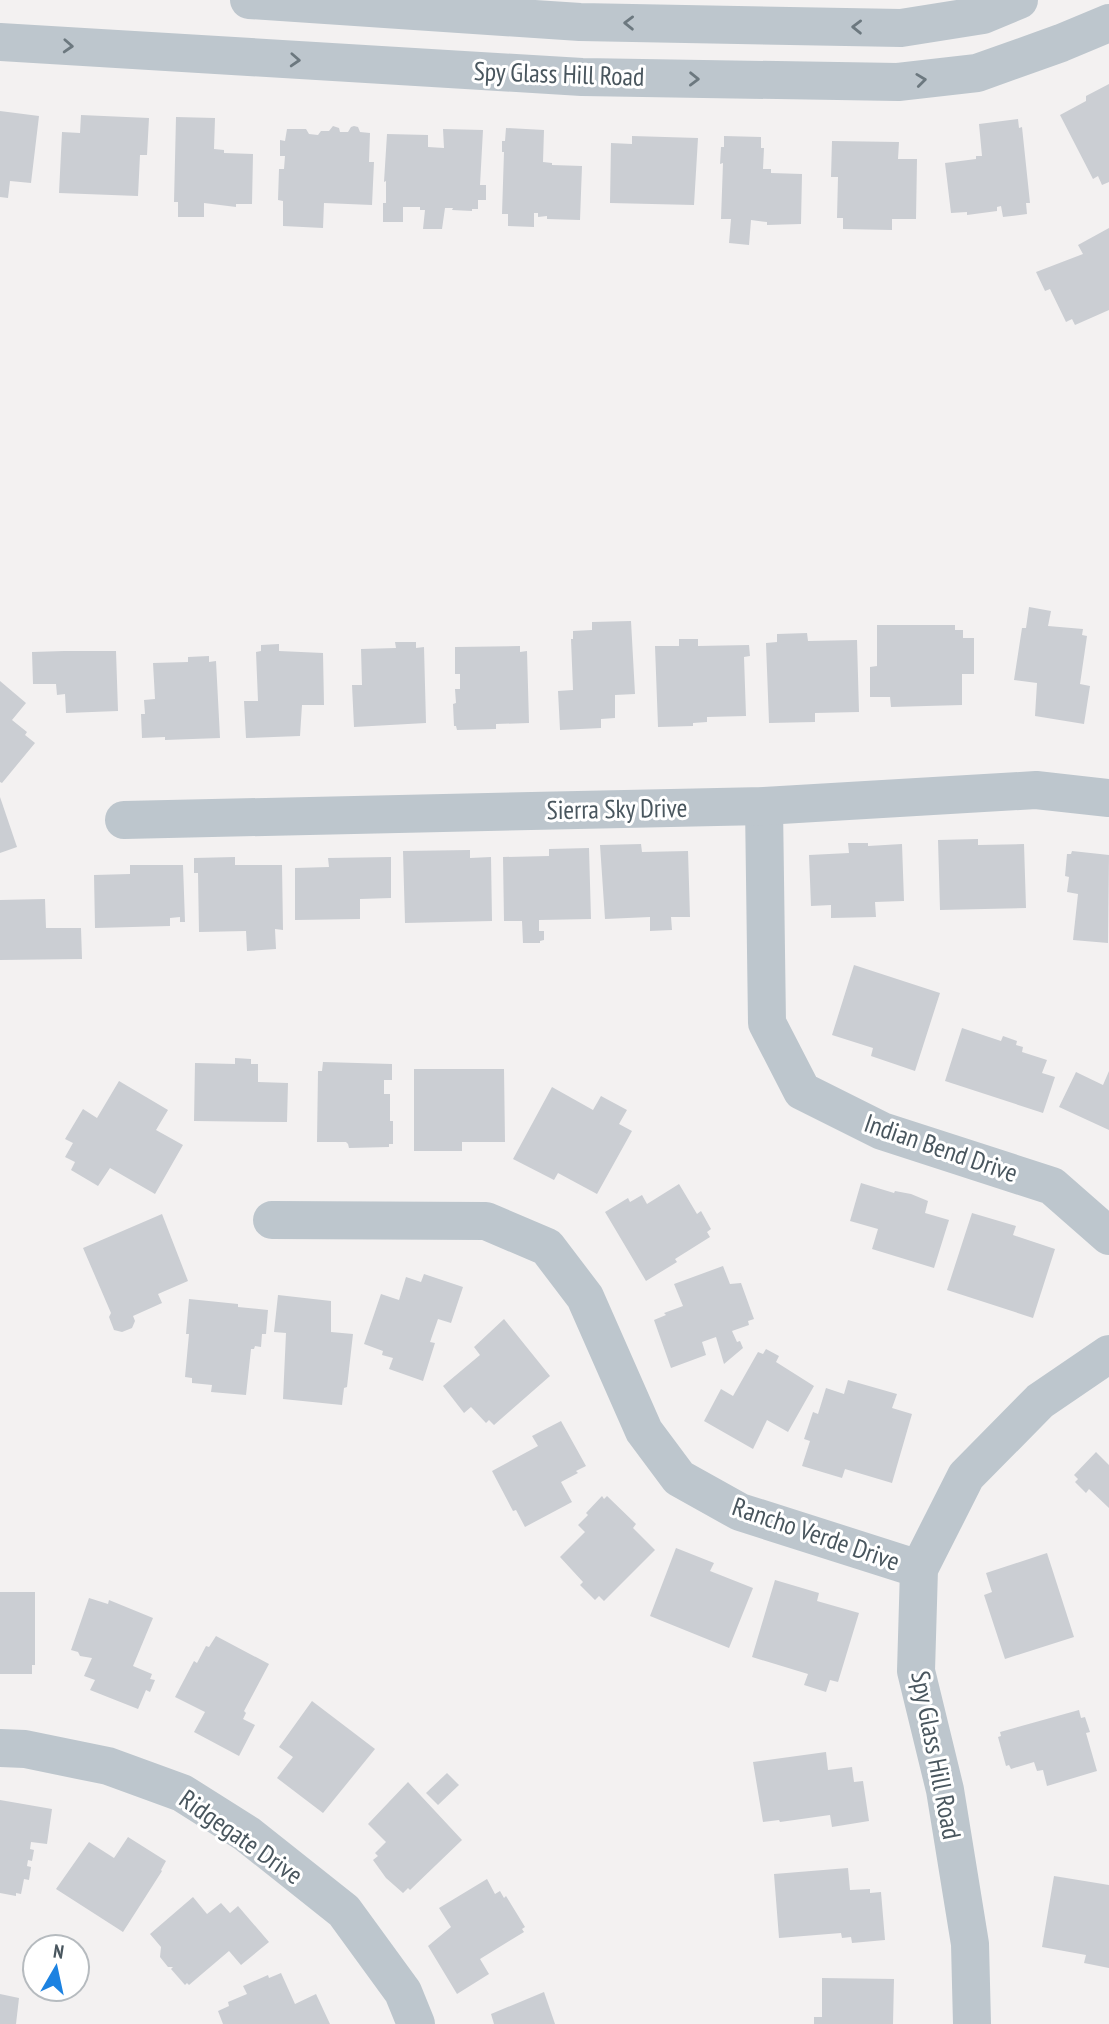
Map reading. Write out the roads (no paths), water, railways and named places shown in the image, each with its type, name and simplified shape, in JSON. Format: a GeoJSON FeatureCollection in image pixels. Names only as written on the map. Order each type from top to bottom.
{"type":"FeatureCollection","features":[{"type":"Feature","properties":{"kind":"street","name":"Spy Glass Hill Road"},"geometry":{"type":"LineString","coordinates":[[249,0],[580,22],[901,28],[983,15],[1019,0]]}},
{"type":"Feature","properties":{"kind":"street"},"geometry":{"type":"LineString","coordinates":[[580,22],[582,77]]}},
{"type":"Feature","properties":{"kind":"street","name":"Spy Glass Hill Road"},"geometry":{"type":"LineString","coordinates":[[0,42],[582,77],[898,82],[977,73],[1109,23]]}},
{"type":"Feature","properties":{"kind":"street","name":"Sierra Sky Drive"},"geometry":{"type":"LineString","coordinates":[[124,820],[764,806],[1036,790],[1109,798]]}},
{"type":"Feature","properties":{"kind":"street","name":"Indian Bend Drive"},"geometry":{"type":"LineString","coordinates":[[764,806],[767,1023],[802,1091],[882,1131],[1052,1186],[1109,1236]]}},
{"type":"Feature","properties":{"kind":"street","name":"Rancho Verde Drive"},"geometry":{"type":"LineString","coordinates":[[272,1220],[486,1221],[547,1247],[585,1297],[644,1431],[679,1478],[740,1512],[919,1569]]}},
{"type":"Feature","properties":{"kind":"street","name":"Spy Glass Hill Road"},"geometry":{"type":"LineString","coordinates":[[972,2024],[970,1944],[945,1790],[916,1671],[919,1569],[966,1476],[1040,1401],[1109,1354]]}},
{"type":"Feature","properties":{"kind":"street","name":"Ridgegate Drive"},"geometry":{"type":"LineString","coordinates":[[0,1748],[25,1749],[108,1766],[182,1793],[247,1834],[344,1911],[403,1992],[416,2024]]}}]}
